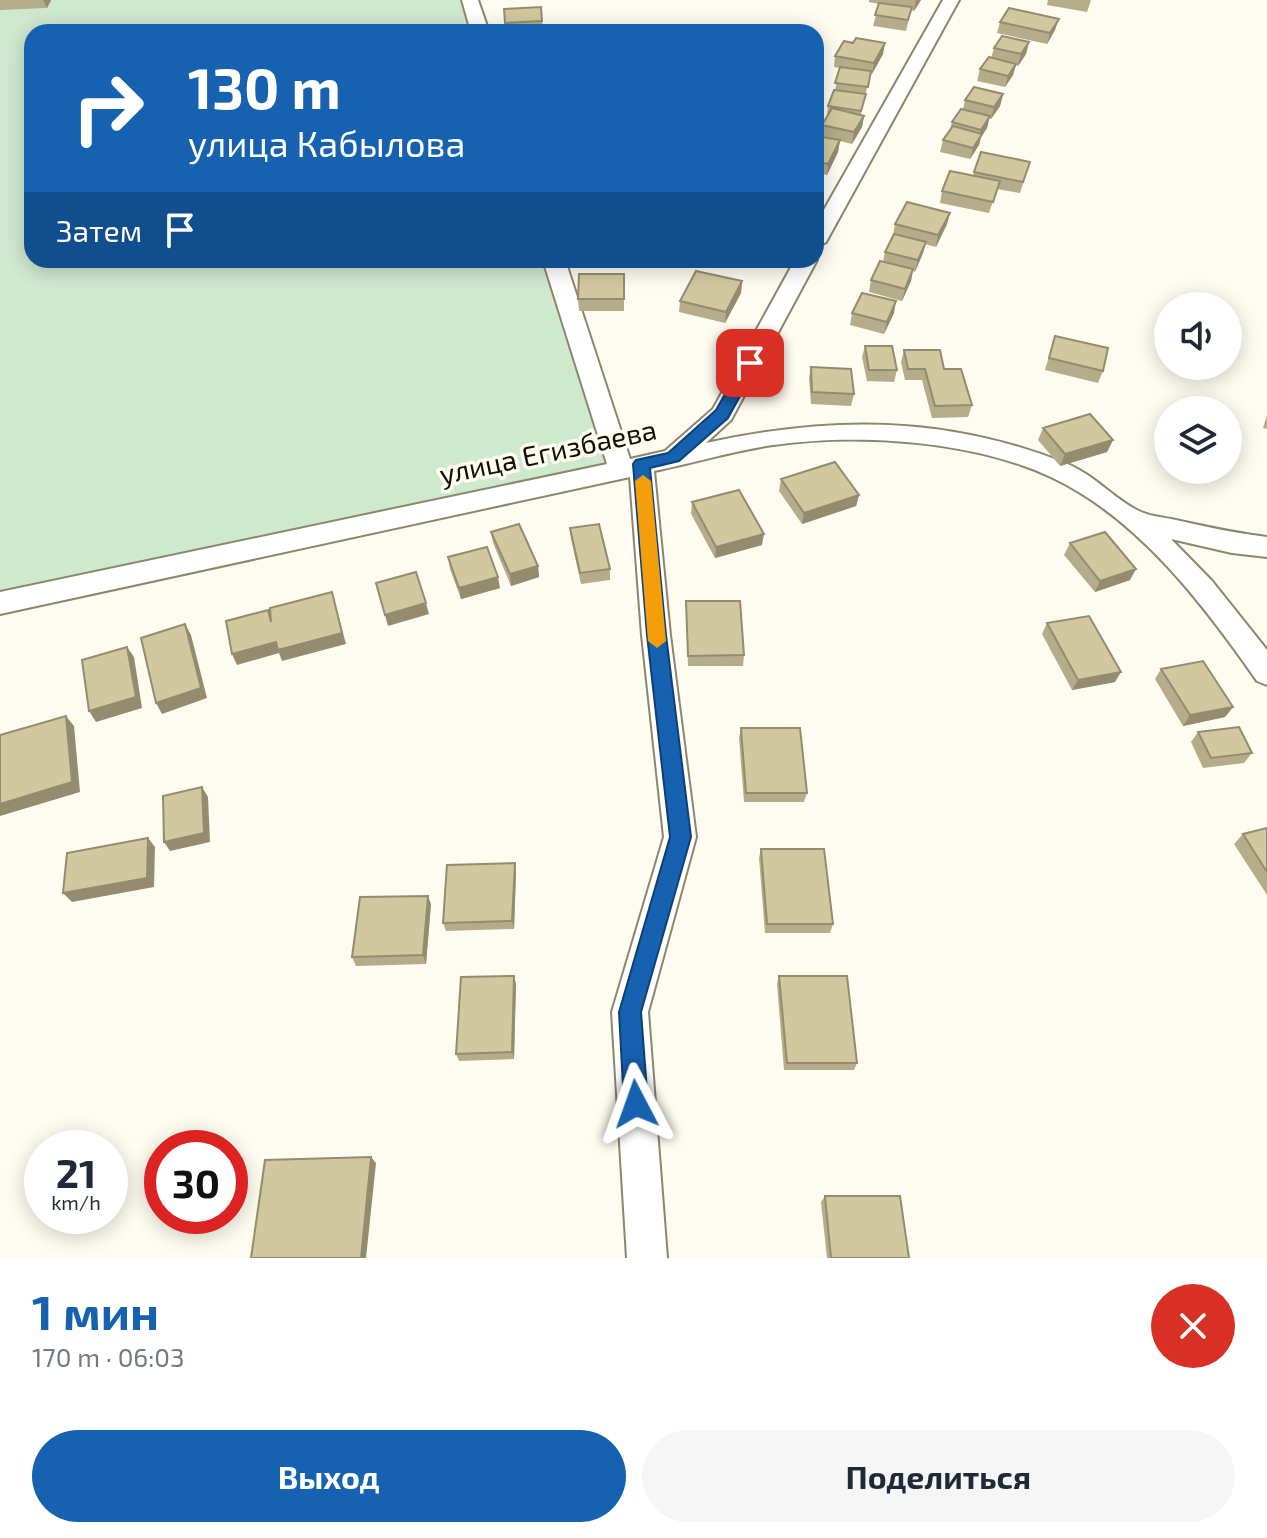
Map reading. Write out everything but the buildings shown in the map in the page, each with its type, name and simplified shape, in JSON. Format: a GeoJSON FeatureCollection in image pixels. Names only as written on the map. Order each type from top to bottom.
{"type":"FeatureCollection","features":[{"type":"Feature","properties":{"kind":"street"},"geometry":{"type":"LineString","coordinates":[[470,0],[478,24]]}},
{"type":"Feature","properties":{"kind":"street"},"geometry":{"type":"LineString","coordinates":[[824,228],[951,0]]}},
{"type":"Feature","properties":{"kind":"street"},"geometry":{"type":"LineString","coordinates":[[557,268],[631,466],[656,635],[680,837],[630,1012],[647,1258]]}},
{"type":"Feature","properties":{"kind":"street"},"geometry":{"type":"LineString","coordinates":[[673,457],[722,414],[802,268]]}},
{"type":"Feature","properties":{"kind":"street","name":"улица Егизбаева"},"geometry":{"type":"LineString","coordinates":[[0,603],[772,437],[844,430],[921,434],[992,447],[1063,472],[1137,521],[1237,628],[1267,673]]}},
{"type":"Feature","properties":{"kind":"street"},"geometry":{"type":"LineString","coordinates":[[1137,521],[1232,543],[1267,547]]}},
{"type":"Feature","properties":{"kind":"green space"},"geometry":{"type":"Polygon","coordinates":[[[0,0],[460,0],[468,24],[24,24],[24,268],[547,268],[612,469],[0,597],[0,0]]]}},
{"type":"Feature","properties":{"kind":"slow traffic"},"geometry":{"type":"LineString","coordinates":[[643,481],[657,641]]}},
{"type":"Feature","properties":{"kind":"route"},"geometry":{"type":"LineString","coordinates":[[636,1104],[630,1012],[680,837],[656,635],[641,464],[673,457],[722,414],[750,363]]}}]}
